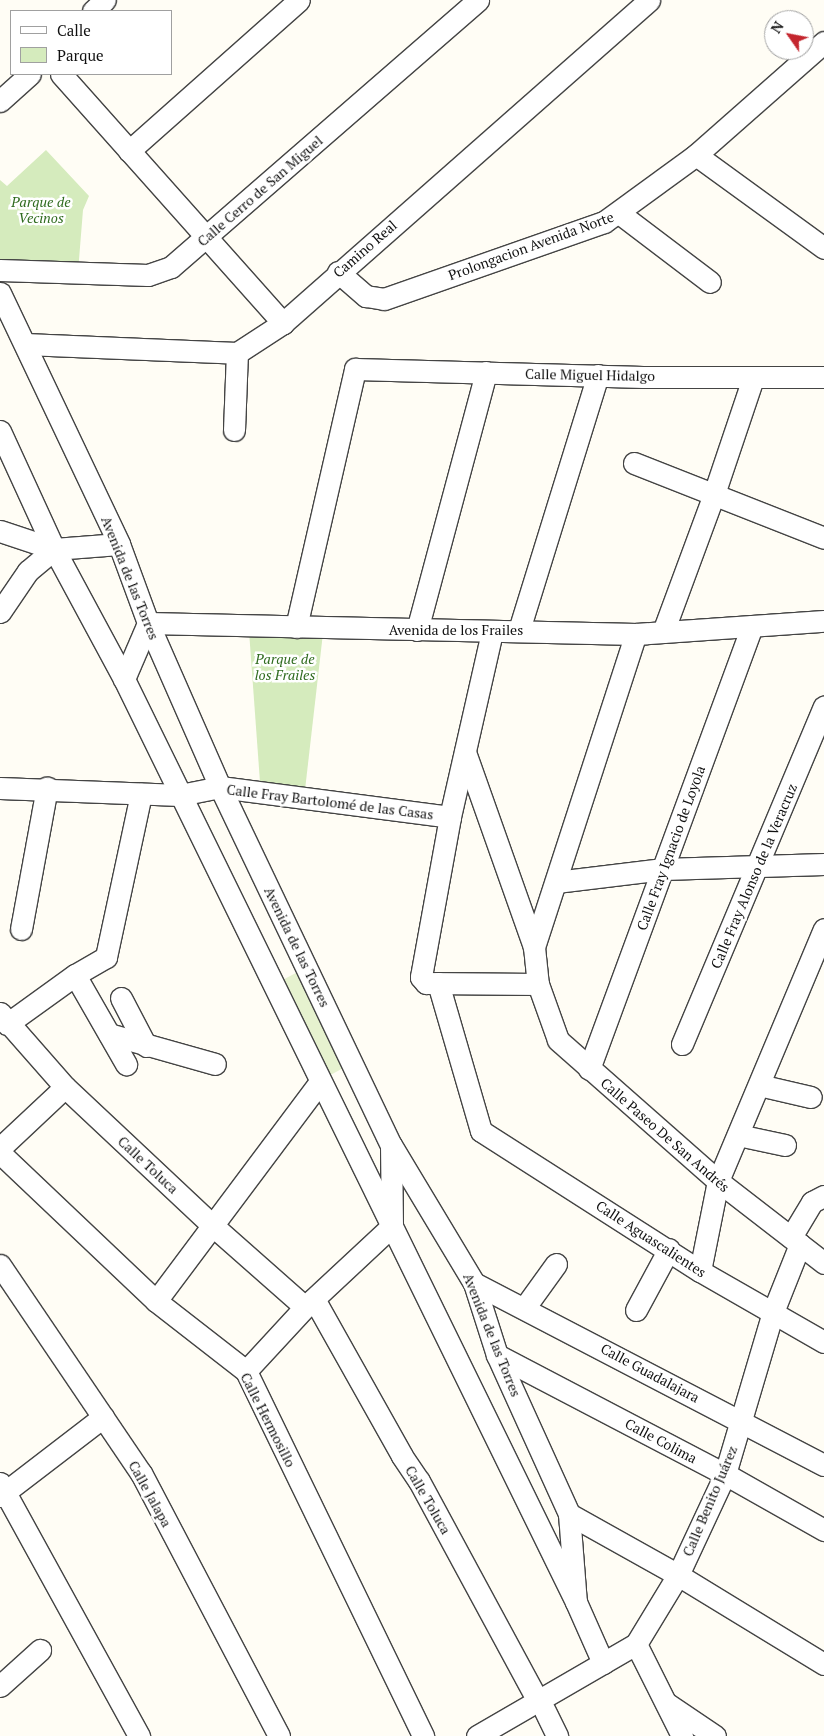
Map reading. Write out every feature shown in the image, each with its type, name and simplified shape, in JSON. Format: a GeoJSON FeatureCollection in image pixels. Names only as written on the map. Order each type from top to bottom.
{"type":"FeatureCollection","features":[{"type":"Feature","properties":{"kind":"street"},"geometry":{"type":"LineString","coordinates":[[94,10],[104,0]]}},
{"type":"Feature","properties":{"kind":"street"},"geometry":{"type":"LineString","coordinates":[[129,151],[299,0]]}},
{"type":"Feature","properties":{"kind":"street","name":"Calle Cerro de San Miguel"},"geometry":{"type":"LineString","coordinates":[[0,270],[148,275],[171,266],[205,239],[478,0]]}},
{"type":"Feature","properties":{"kind":"street","name":"Camino Real"},"geometry":{"type":"LineString","coordinates":[[237,353],[283,323],[338,272],[649,0]]}},
{"type":"Feature","properties":{"kind":"street","name":"Prolongacion Avenida Norte"},"geometry":{"type":"LineString","coordinates":[[338,272],[366,296],[384,299],[604,222],[619,213],[696,155],[824,42]]}},
{"type":"Feature","properties":{"kind":"street"},"geometry":{"type":"LineString","coordinates":[[0,101],[29,75]]}},
{"type":"Feature","properties":{"kind":"street"},"geometry":{"type":"LineString","coordinates":[[62,75],[205,239],[283,323]]}},
{"type":"Feature","properties":{"kind":"street"},"geometry":{"type":"LineString","coordinates":[[696,155],[824,248]]}},
{"type":"Feature","properties":{"kind":"street"},"geometry":{"type":"LineString","coordinates":[[619,213],[710,282]]}},
{"type":"Feature","properties":{"kind":"street","name":"Avenida de las Torres"},"geometry":{"type":"LineString","coordinates":[[0,293],[119,544],[148,623],[220,788],[391,1145],[474,1283],[497,1355],[569,1514],[576,1602]]}},
{"type":"Feature","properties":{"kind":"street"},"geometry":{"type":"LineString","coordinates":[[25,344],[237,353],[234,430]]}},
{"type":"Feature","properties":{"kind":"street","name":"Calle Miguel Hidalgo"},"geometry":{"type":"LineString","coordinates":[[296,627],[355,369],[598,376],[753,378],[824,376]]}},
{"type":"Feature","properties":{"kind":"street"},"geometry":{"type":"LineString","coordinates":[[417,630],[486,372]]}},
{"type":"Feature","properties":{"kind":"street"},"geometry":{"type":"LineString","coordinates":[[519,630],[598,376]]}},
{"type":"Feature","properties":{"kind":"street"},"geometry":{"type":"LineString","coordinates":[[663,632],[714,494],[753,378]]}},
{"type":"Feature","properties":{"kind":"street","name":"Avenida de las Torres"},"geometry":{"type":"LineString","coordinates":[[0,431],[54,549],[124,679],[576,1602],[603,1663]]}},
{"type":"Feature","properties":{"kind":"street"},"geometry":{"type":"LineString","coordinates":[[634,463],[824,538]]}},
{"type":"Feature","properties":{"kind":"street"},"geometry":{"type":"LineString","coordinates":[[0,531],[54,549],[119,544]]}},
{"type":"Feature","properties":{"kind":"street"},"geometry":{"type":"LineString","coordinates":[[0,612],[28,571],[54,549]]}},
{"type":"Feature","properties":{"kind":"street","name":"Avenida de los Frailes"},"geometry":{"type":"LineString","coordinates":[[148,623],[636,634],[824,621]]}},
{"type":"Feature","properties":{"kind":"street"},"geometry":{"type":"LineString","coordinates":[[124,679],[148,623]]}},
{"type":"Feature","properties":{"kind":"street","name":"Calle Fray Ignacio de Loyola"},"geometry":{"type":"LineString","coordinates":[[588,1070],[752,626]]}},
{"type":"Feature","properties":{"kind":"street"},"geometry":{"type":"LineString","coordinates":[[492,632],[450,817],[430,980],[538,984]]}},
{"type":"Feature","properties":{"kind":"street"},"geometry":{"type":"LineString","coordinates":[[534,947],[636,634]]}},
{"type":"Feature","properties":{"kind":"street","name":"Calle Fray Alonso de la Veracruz"},"geometry":{"type":"LineString","coordinates":[[682,1044],[759,866],[824,708]]}},
{"type":"Feature","properties":{"kind":"street"},"geometry":{"type":"LineString","coordinates":[[466,752],[534,947]]}},
{"type":"Feature","properties":{"kind":"street"},"geometry":{"type":"LineString","coordinates":[[21,929],[47,787]]}},
{"type":"Feature","properties":{"kind":"street","name":"Calle Fray Bartolomé de las Casas"},"geometry":{"type":"LineString","coordinates":[[0,788],[47,787],[180,795],[220,788],[450,817]]}},
{"type":"Feature","properties":{"kind":"street"},"geometry":{"type":"LineString","coordinates":[[4,1019],[75,975],[100,962],[110,948],[141,794]]}},
{"type":"Feature","properties":{"kind":"street"},"geometry":{"type":"LineString","coordinates":[[556,882],[663,869],[824,864]]}},
{"type":"Feature","properties":{"kind":"street"},"geometry":{"type":"LineString","coordinates":[[700,1271],[718,1181],[824,930]]}},
{"type":"Feature","properties":{"kind":"street","name":"Calle Paseo De San Andrés"},"geometry":{"type":"LineString","coordinates":[[534,947],[538,984],[558,1040],[588,1070],[718,1181],[824,1263]]}},
{"type":"Feature","properties":{"kind":"street"},"geometry":{"type":"LineString","coordinates":[[75,975],[126,1064]]}},
{"type":"Feature","properties":{"kind":"street","name":"Calle Aguascalientes"},"geometry":{"type":"LineString","coordinates":[[430,980],[481,1131],[669,1249],[700,1271],[824,1342]]}},
{"type":"Feature","properties":{"kind":"street"},"geometry":{"type":"LineString","coordinates":[[121,998],[146,1046]]}},
{"type":"Feature","properties":{"kind":"street","name":"Calle Toluca"},"geometry":{"type":"LineString","coordinates":[[4,1019],[64,1087],[212,1225],[310,1303],[419,1481],[557,1736]]}},
{"type":"Feature","properties":{"kind":"street"},"geometry":{"type":"LineString","coordinates":[[109,1034],[215,1064]]}},
{"type":"Feature","properties":{"kind":"street"},"geometry":{"type":"LineString","coordinates":[[156,1301],[320,1082]]}},
{"type":"Feature","properties":{"kind":"street"},"geometry":{"type":"LineString","coordinates":[[759,1085],[811,1097]]}},
{"type":"Feature","properties":{"kind":"street"},"geometry":{"type":"LineString","coordinates":[[0,1148],[64,1087]]}},
{"type":"Feature","properties":{"kind":"street"},"geometry":{"type":"LineString","coordinates":[[738,1136],[785,1145]]}},
{"type":"Feature","properties":{"kind":"street"},"geometry":{"type":"LineString","coordinates":[[246,1371],[310,1303],[392,1226],[391,1145]]}},
{"type":"Feature","properties":{"kind":"street","name":"Calle Hermosillo"},"geometry":{"type":"LineString","coordinates":[[0,1153],[156,1301],[246,1371],[423,1736]]}},
{"type":"Feature","properties":{"kind":"street","name":"Calle Benito Juárez"},"geometry":{"type":"LineString","coordinates":[[477,1736],[501,1723],[542,1707],[567,1685],[636,1644],[678,1575],[725,1474],[795,1241],[821,1196]]}},
{"type":"Feature","properties":{"kind":"street"},"geometry":{"type":"LineString","coordinates":[[636,1310],[669,1249]]}},
{"type":"Feature","properties":{"kind":"street"},"geometry":{"type":"LineString","coordinates":[[525,1307],[556,1264]]}},
{"type":"Feature","properties":{"kind":"street","name":"Calle Jalapa"},"geometry":{"type":"LineString","coordinates":[[0,1265],[140,1473],[279,1736]]}},
{"type":"Feature","properties":{"kind":"street","name":"Calle Guadalajara"},"geometry":{"type":"LineString","coordinates":[[474,1283],[525,1307],[824,1464]]}},
{"type":"Feature","properties":{"kind":"street","name":"Calle Colima"},"geometry":{"type":"LineString","coordinates":[[497,1355],[725,1474],[824,1530]]}},
{"type":"Feature","properties":{"kind":"street"},"geometry":{"type":"LineString","coordinates":[[103,1417],[2,1490],[139,1736]]}},
{"type":"Feature","properties":{"kind":"street"},"geometry":{"type":"LineString","coordinates":[[569,1514],[678,1575],[824,1664]]}},
{"type":"Feature","properties":{"kind":"street"},"geometry":{"type":"LineString","coordinates":[[636,1644],[682,1736]]}},
{"type":"Feature","properties":{"kind":"street"},"geometry":{"type":"LineString","coordinates":[[0,1686],[40,1650]]}},
{"type":"Feature","properties":{"kind":"street"},"geometry":{"type":"LineString","coordinates":[[666,1703],[715,1736]]}},
{"type":"Feature","properties":{"kind":"green space","name":"Parque de Vecinos"},"geometry":{"type":"Polygon","coordinates":[[[46,150],[89,196],[83,210],[78,272],[0,269],[0,180],[7,186],[46,150]]]}},
{"type":"Feature","properties":{"kind":"green space","name":"Parque de los Frailes"},"geometry":{"type":"Polygon","coordinates":[[[249,631],[323,633],[305,790],[260,782],[249,631]]]}},
{"type":"Feature","properties":{"kind":"green space"},"geometry":{"type":"Polygon","coordinates":[[[311,965],[360,1059],[323,1079],[273,985],[311,965]]]}}]}
